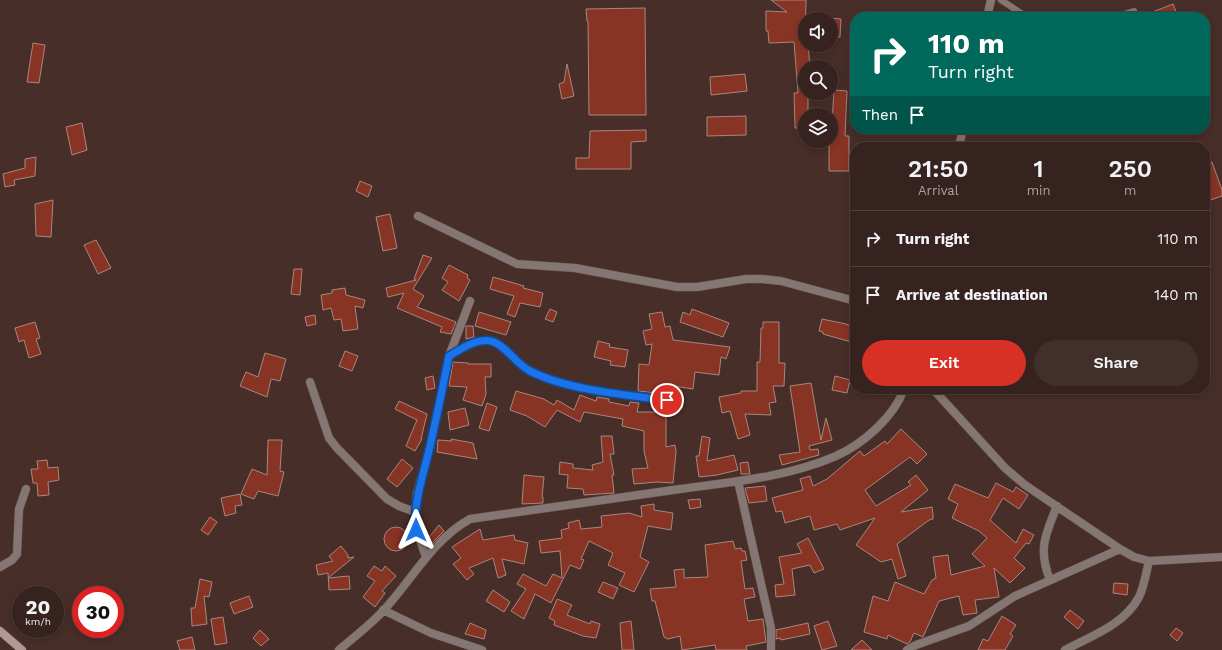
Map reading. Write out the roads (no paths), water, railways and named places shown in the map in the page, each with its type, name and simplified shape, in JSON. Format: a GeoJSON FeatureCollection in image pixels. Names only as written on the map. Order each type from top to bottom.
{"type":"FeatureCollection","features":[{"type":"Feature","properties":{"kind":"street"},"geometry":{"type":"LineString","coordinates":[[988,12],[991,0]]}},
{"type":"Feature","properties":{"kind":"street"},"geometry":{"type":"LineString","coordinates":[[418,216],[517,264],[574,268],[677,287],[697,287],[746,279],[762,279],[781,281],[850,299]]}},
{"type":"Feature","properties":{"kind":"street"},"geometry":{"type":"LineString","coordinates":[[426,557],[416,530],[415,512],[417,493],[430,448],[449,356],[470,301]]}},
{"type":"Feature","properties":{"kind":"street"},"geometry":{"type":"LineString","coordinates":[[449,356],[474,343],[484,341],[494,342],[515,361],[530,371],[563,383],[629,396],[667,400]]}},
{"type":"Feature","properties":{"kind":"street"},"geometry":{"type":"LineString","coordinates":[[310,382],[329,438],[337,448],[388,499],[399,506],[415,512]]}},
{"type":"Feature","properties":{"kind":"street"},"geometry":{"type":"LineString","coordinates":[[339,650],[383,610],[426,557],[458,526],[470,519],[738,481],[818,464],[854,446],[875,429],[893,409],[901,394]]}},
{"type":"Feature","properties":{"kind":"street"},"geometry":{"type":"LineString","coordinates":[[938,394],[1005,468],[1025,485],[1120,549],[1134,557],[1149,561],[1222,557]]}},
{"type":"Feature","properties":{"kind":"street"},"geometry":{"type":"LineString","coordinates":[[738,481],[771,628],[771,650]]}},
{"type":"Feature","properties":{"kind":"street"},"geometry":{"type":"LineString","coordinates":[[0,566],[12,560],[17,554],[19,509],[26,489]]}},
{"type":"Feature","properties":{"kind":"street"},"geometry":{"type":"LineString","coordinates":[[1050,580],[1045,567],[1043,545],[1045,534],[1057,506]]}},
{"type":"Feature","properties":{"kind":"street"},"geometry":{"type":"LineString","coordinates":[[907,650],[916,645],[969,626],[1014,596],[1120,549]]}},
{"type":"Feature","properties":{"kind":"street"},"geometry":{"type":"LineString","coordinates":[[1065,650],[1093,637],[1114,624],[1130,609],[1139,597],[1149,561]]}},
{"type":"Feature","properties":{"kind":"street"},"geometry":{"type":"LineString","coordinates":[[383,610],[431,633],[482,650]]}},
{"type":"Feature","properties":{"kind":"street"},"geometry":{"type":"LineString","coordinates":[[0,631],[22,650]]}},
{"type":"Feature","properties":{"kind":"lane"},"geometry":{"type":"LineString","coordinates":[[1001,0],[1019,12]]}}]}
